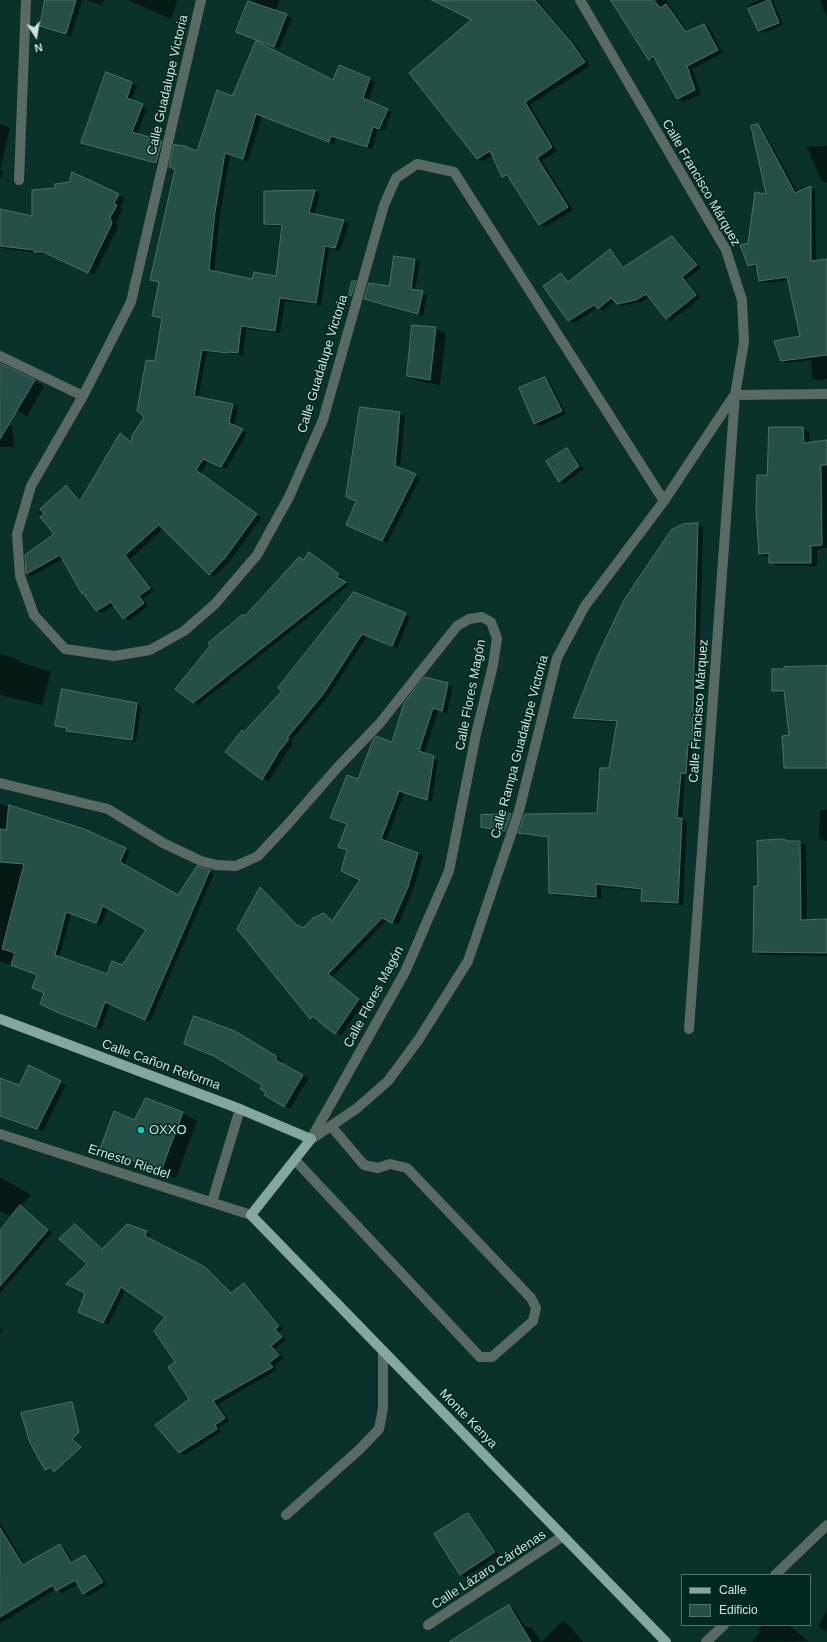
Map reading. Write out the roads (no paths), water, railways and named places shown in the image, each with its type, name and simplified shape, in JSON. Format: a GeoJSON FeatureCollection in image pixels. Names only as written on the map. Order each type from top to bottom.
{"type":"FeatureCollection","features":[{"type":"Feature","properties":{"kind":"main road","name":"Calle Cañon Reforma"},"geometry":{"type":"LineString","coordinates":[[0,1019],[240,1109],[311,1139]]}},
{"type":"Feature","properties":{"kind":"main road","name":"Calle Flores Magón"},"geometry":{"type":"LineString","coordinates":[[251,1215],[311,1139]]}},
{"type":"Feature","properties":{"kind":"main road","name":"Monte Kenya"},"geometry":{"type":"LineString","coordinates":[[251,1215],[666,1642]]}},
{"type":"Feature","properties":{"kind":"street"},"geometry":{"type":"LineString","coordinates":[[19,180],[26,0]]}},
{"type":"Feature","properties":{"kind":"street","name":"Calle Guadalupe Victoria"},"geometry":{"type":"LineString","coordinates":[[201,0],[131,302],[83,396],[31,486],[17,534],[20,576],[34,614],[65,649],[114,656],[150,650],[184,631],[215,604],[257,555],[289,497],[323,420],[384,205],[396,178],[417,164],[454,172],[664,501]]}},
{"type":"Feature","properties":{"kind":"street","name":"Calle Francisco Márquez"},"geometry":{"type":"LineString","coordinates":[[580,0],[726,250],[742,300],[744,342],[735,395],[689,1029]]}},
{"type":"Feature","properties":{"kind":"street"},"geometry":{"type":"LineString","coordinates":[[0,356],[83,396]]}},
{"type":"Feature","properties":{"kind":"street"},"geometry":{"type":"LineString","coordinates":[[735,395],[827,394]]}},
{"type":"Feature","properties":{"kind":"street","name":"Calle Rampa Guadalupe Victoria"},"geometry":{"type":"LineString","coordinates":[[311,1139],[356,1109],[388,1081],[419,1039],[468,961],[519,811],[557,658],[585,606],[664,501],[735,395]]}},
{"type":"Feature","properties":{"kind":"street","name":"Calle Flores Magón"},"geometry":{"type":"LineString","coordinates":[[0,783],[108,809],[163,843],[201,861],[216,865],[236,866],[258,856],[283,829],[337,768],[380,723],[457,626],[469,619],[482,618],[491,622],[497,638],[493,665],[476,734],[449,871],[405,972],[311,1139]]}},
{"type":"Feature","properties":{"kind":"street"},"geometry":{"type":"LineString","coordinates":[[212,1202],[240,1109]]}},
{"type":"Feature","properties":{"kind":"street"},"geometry":{"type":"LineString","coordinates":[[295,1160],[480,1357],[492,1357],[533,1321],[536,1308],[531,1298],[407,1168],[390,1164],[378,1168],[364,1165],[331,1126]]}},
{"type":"Feature","properties":{"kind":"street","name":"Ernesto Riedel"},"geometry":{"type":"LineString","coordinates":[[0,1134],[251,1215]]}},
{"type":"Feature","properties":{"kind":"street"},"geometry":{"type":"LineString","coordinates":[[286,1515],[360,1449],[379,1429],[383,1408],[383,1351]]}},
{"type":"Feature","properties":{"kind":"street"},"geometry":{"type":"LineString","coordinates":[[776,1574],[827,1525]]}},
{"type":"Feature","properties":{"kind":"street","name":"Calle Lázaro Cárdenas"},"geometry":{"type":"LineString","coordinates":[[428,1625],[563,1536]]}},
{"type":"Feature","properties":{"kind":"street"},"geometry":{"type":"LineString","coordinates":[[706,1642],[723,1626]]}},
{"type":"Feature","properties":{"kind":"place","name":"OXXO"},"geometry":{"type":"Point","coordinates":[141,1130]}}]}
